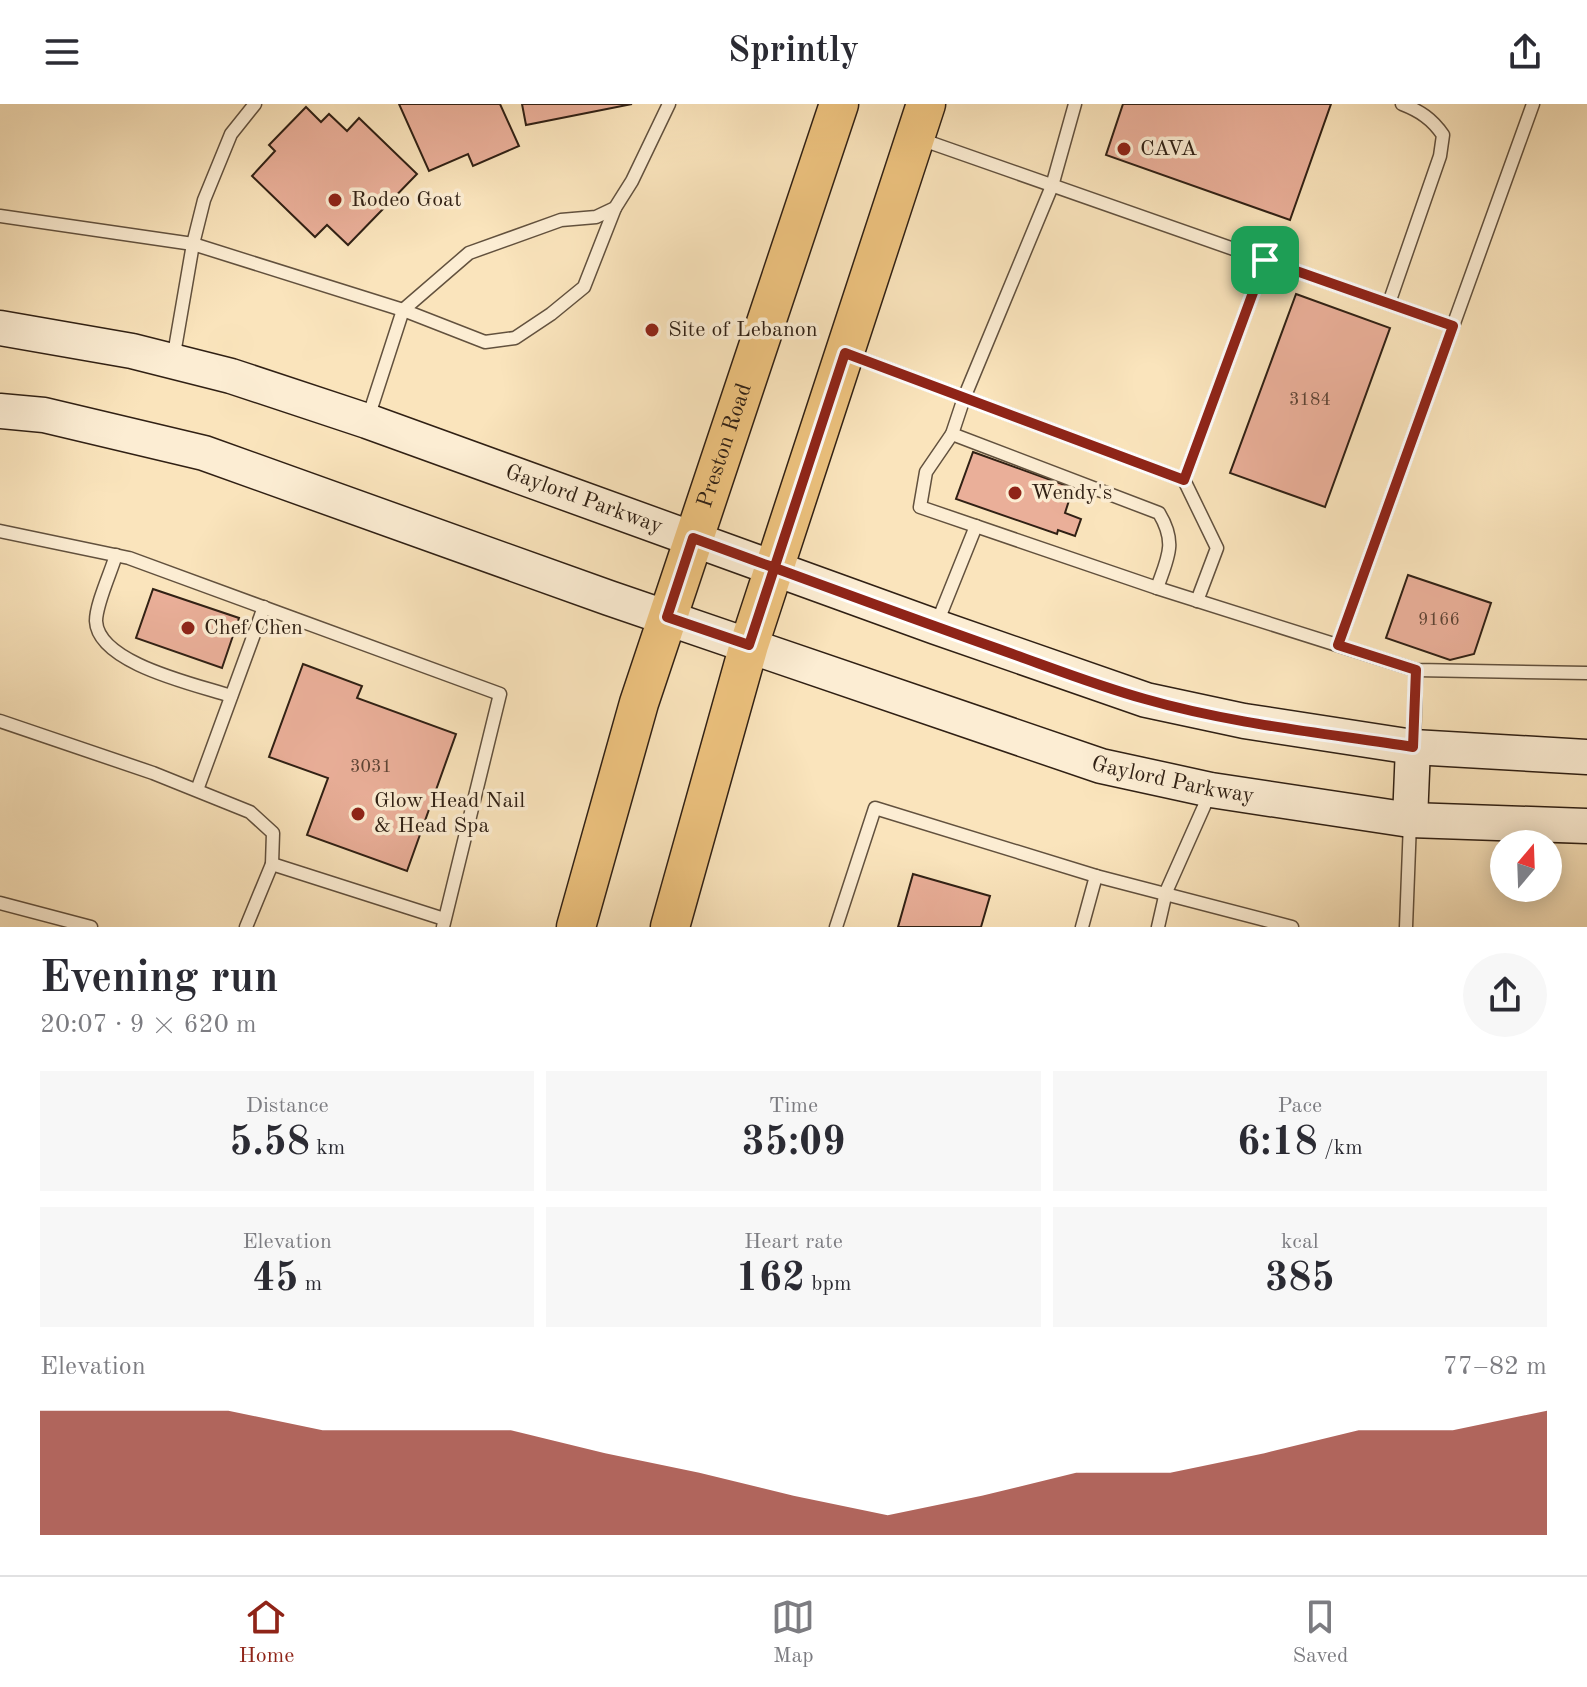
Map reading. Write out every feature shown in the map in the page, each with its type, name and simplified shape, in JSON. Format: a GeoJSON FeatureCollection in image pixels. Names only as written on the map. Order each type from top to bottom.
{"type":"FeatureCollection","features":[{"type":"Feature","properties":{"kind":"main road","name":"Preston Road"},"geometry":{"type":"LineString","coordinates":[[576,927],[639,703],[839,104]]}},
{"type":"Feature","properties":{"kind":"main road"},"geometry":{"type":"LineString","coordinates":[[670,927],[749,645],[920,121]]}},
{"type":"Feature","properties":{"kind":"street","name":"Gaylord Parkway"},"geometry":{"type":"LineString","coordinates":[[0,328],[43,334],[231,376],[367,421],[1146,700],[1244,721],[1413,747],[1587,757]]}},
{"type":"Feature","properties":{"kind":"street","name":"Gaylord Parkway"},"geometry":{"type":"LineString","coordinates":[[0,411],[44,415],[204,453],[1101,766],[1211,790],[1410,820],[1587,826]]}},
{"type":"Feature","properties":{"kind":"street"},"geometry":{"type":"LineString","coordinates":[[1410,820],[1413,747]]}},
{"type":"Feature","properties":{"kind":"lane"},"geometry":{"type":"LineString","coordinates":[[173,362],[193,244],[204,200],[231,134],[255,104]]}},
{"type":"Feature","properties":{"kind":"lane"},"geometry":{"type":"LineString","coordinates":[[0,216],[193,244],[403,310],[485,342],[515,338],[584,287],[615,208],[632,181],[669,104]]}},
{"type":"Feature","properties":{"kind":"lane"},"geometry":{"type":"LineString","coordinates":[[1075,104],[1052,186],[952,434],[926,472],[920,507],[1157,588],[1416,670],[1587,673]]}},
{"type":"Feature","properties":{"kind":"lane"},"geometry":{"type":"LineString","coordinates":[[1389,303],[1440,156],[1443,135],[1419,110],[1402,104]]}},
{"type":"Feature","properties":{"kind":"lane"},"geometry":{"type":"LineString","coordinates":[[1338,645],[1533,104]]}},
{"type":"Feature","properties":{"kind":"lane"},"geometry":{"type":"LineString","coordinates":[[920,121],[1052,186],[1453,326]]}},
{"type":"Feature","properties":{"kind":"lane"},"geometry":{"type":"LineString","coordinates":[[367,421],[403,310],[469,253],[561,220],[596,217],[615,208]]}},
{"type":"Feature","properties":{"kind":"lane"},"geometry":{"type":"LineString","coordinates":[[1184,480],[1265,260]]}},
{"type":"Feature","properties":{"kind":"lane"},"geometry":{"type":"LineString","coordinates":[[845,353],[1184,480],[1217,548],[1197,601]]}},
{"type":"Feature","properties":{"kind":"lane"},"geometry":{"type":"LineString","coordinates":[[952,434],[1159,513],[1168,527],[1171,540],[1157,588]]}},
{"type":"Feature","properties":{"kind":"lane"},"geometry":{"type":"LineString","coordinates":[[936,627],[976,526]]}},
{"type":"Feature","properties":{"kind":"lane"},"geometry":{"type":"LineString","coordinates":[[0,531],[116,555],[500,694],[444,923],[272,864]]}},
{"type":"Feature","properties":{"kind":"lane"},"geometry":{"type":"LineString","coordinates":[[116,555],[96,620],[102,637],[115,651],[142,667],[231,696]]}},
{"type":"Feature","properties":{"kind":"lane"},"geometry":{"type":"LineString","coordinates":[[197,790],[264,607]]}},
{"type":"Feature","properties":{"kind":"lane"},"geometry":{"type":"LineString","coordinates":[[1413,747],[1416,670]]}},
{"type":"Feature","properties":{"kind":"lane"},"geometry":{"type":"LineString","coordinates":[[0,721],[197,790],[250,812],[262,822],[273,833],[272,864],[246,927]]}},
{"type":"Feature","properties":{"kind":"lane"},"geometry":{"type":"LineString","coordinates":[[1158,927],[1166,892],[1211,790]]}},
{"type":"Feature","properties":{"kind":"lane"},"geometry":{"type":"LineString","coordinates":[[836,927],[875,808],[1096,876],[1292,927]]}},
{"type":"Feature","properties":{"kind":"lane"},"geometry":{"type":"LineString","coordinates":[[1406,927],[1410,820]]}},
{"type":"Feature","properties":{"kind":"lane"},"geometry":{"type":"LineString","coordinates":[[1082,927],[1096,876]]}},
{"type":"Feature","properties":{"kind":"lane"},"geometry":{"type":"LineString","coordinates":[[0,903],[91,927]]}},
{"type":"Feature","properties":{"kind":"building"},"geometry":{"type":"Polygon","coordinates":[[[399,104],[500,104],[519,146],[473,166],[468,154],[429,171],[399,104]]]}},
{"type":"Feature","properties":{"kind":"building"},"geometry":{"type":"Polygon","coordinates":[[[522,104],[632,104],[526,125],[522,104]]]}},
{"type":"Feature","properties":{"kind":"building"},"geometry":{"type":"Polygon","coordinates":[[[1123,104],[1331,104],[1290,220],[1106,155],[1123,104]]]}},
{"type":"Feature","properties":{"kind":"building","name":"Rodeo Goat"},"geometry":{"type":"Polygon","coordinates":[[[306,107],[321,122],[329,114],[347,131],[359,118],[417,174],[348,245],[327,225],[315,237],[252,176],[275,151],[269,145],[306,107]]]}},
{"type":"Feature","properties":{"kind":"building"},"geometry":{"type":"Polygon","coordinates":[[[1296,294],[1390,328],[1325,507],[1230,473],[1296,294]]]}},
{"type":"Feature","properties":{"kind":"building","name":"Wendy's"},"geometry":{"type":"Polygon","coordinates":[[[973,452],[1073,488],[1065,513],[1081,519],[1075,536],[1058,530],[1057,534],[956,499],[973,452]]]}},
{"type":"Feature","properties":{"kind":"building"},"geometry":{"type":"Polygon","coordinates":[[[1408,575],[1491,603],[1474,654],[1450,660],[1386,638],[1408,575]]]}},
{"type":"Feature","properties":{"kind":"building","name":"Chef Chen"},"geometry":{"type":"Polygon","coordinates":[[[153,589],[239,618],[222,668],[136,638],[153,589]]]}},
{"type":"Feature","properties":{"kind":"building"},"geometry":{"type":"Polygon","coordinates":[[[303,664],[362,686],[357,698],[456,734],[407,871],[307,835],[328,778],[269,757],[303,664]]]}},
{"type":"Feature","properties":{"kind":"building"},"geometry":{"type":"Polygon","coordinates":[[[913,874],[990,896],[981,927],[898,927],[913,874]]]}},
{"type":"Feature","properties":{"kind":"place","name":"CAVA"},"geometry":{"type":"Point","coordinates":[1124,149]}},
{"type":"Feature","properties":{"kind":"place","name":"Rodeo Goat"},"geometry":{"type":"Point","coordinates":[335,200]}},
{"type":"Feature","properties":{"kind":"place","name":"Site of Lebanon"},"geometry":{"type":"Point","coordinates":[652,330]}},
{"type":"Feature","properties":{"kind":"place","name":"Wendy's"},"geometry":{"type":"Point","coordinates":[1015,493]}},
{"type":"Feature","properties":{"kind":"place","name":"Chef Chen"},"geometry":{"type":"Point","coordinates":[188,628]}},
{"type":"Feature","properties":{"kind":"place","name":"Glow Head Nail & Head Spa"},"geometry":{"type":"Point","coordinates":[358,814]}},
{"type":"Feature","properties":{"kind":"route"},"geometry":{"type":"LineString","coordinates":[[1265,260],[1184,480],[845,353],[774,568],[749,645],[667,617],[693,538],[774,568],[842,593],[936,627],[1146,700],[1244,721],[1413,747],[1416,670],[1338,645],[1453,326],[1265,260]]}}]}
